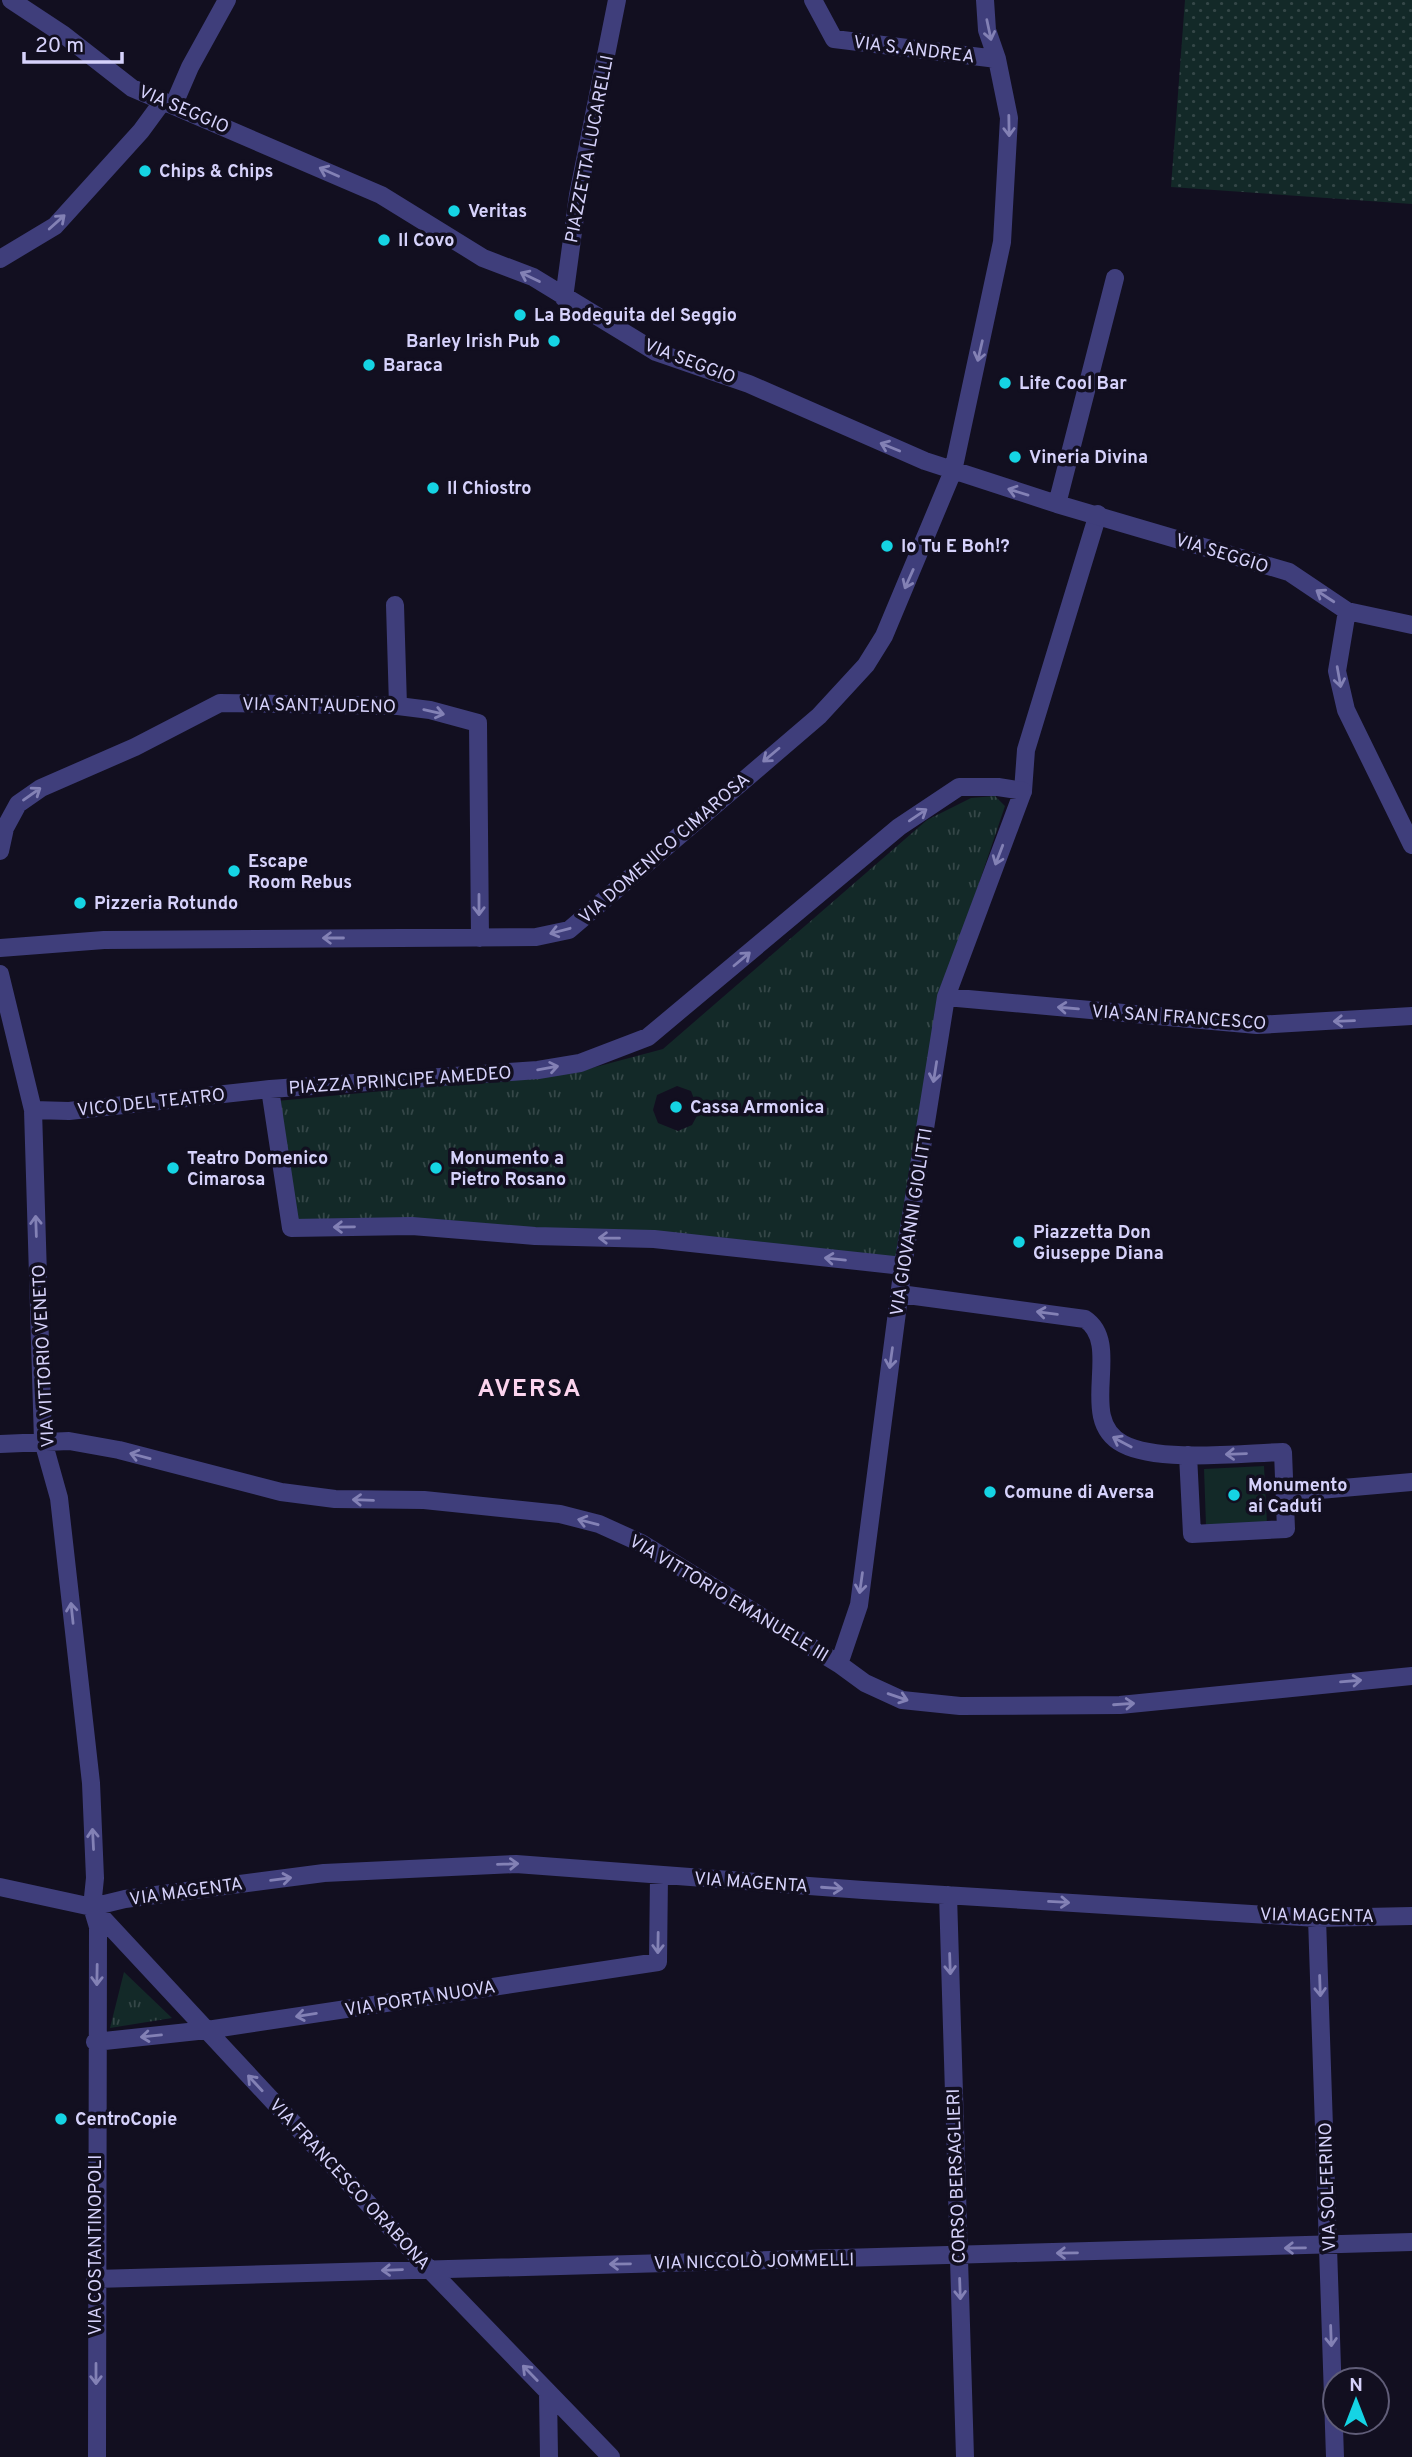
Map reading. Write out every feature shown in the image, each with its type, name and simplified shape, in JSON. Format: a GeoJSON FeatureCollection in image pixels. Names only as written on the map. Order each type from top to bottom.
{"type":"FeatureCollection","features":[{"type":"Feature","properties":{"kind":"street","name":"VIA SEGGIO"},"geometry":{"type":"LineString","coordinates":[[11,0],[65,35],[132,88],[380,195],[483,258],[533,277],[656,352],[749,384],[863,436],[953,471],[1289,572],[1347,611],[1412,625]]}},
{"type":"Feature","properties":{"kind":"street"},"geometry":{"type":"LineString","coordinates":[[0,259],[55,226],[168,103],[227,0]]}},
{"type":"Feature","properties":{"kind":"street","name":"PIAZZETTA LUCARELLI"},"geometry":{"type":"LineString","coordinates":[[564,298],[578,195],[617,0]]}},
{"type":"Feature","properties":{"kind":"street","name":"VIA S. ANDREA"},"geometry":{"type":"LineString","coordinates":[[813,0],[834,40],[997,59]]}},
{"type":"Feature","properties":{"kind":"street","name":"VIA DOMENICO CIMAROSA"},"geometry":{"type":"LineString","coordinates":[[0,948],[104,940],[536,937],[569,930],[819,716],[866,665],[884,636],[953,471],[1002,242],[1009,118],[997,59],[987,30],[985,0]]}},
{"type":"Feature","properties":{"kind":"street"},"geometry":{"type":"LineString","coordinates":[[1056,504],[1115,278]]}},
{"type":"Feature","properties":{"kind":"street","name":"VIA GIOVANNI GIOLITTI"},"geometry":{"type":"LineString","coordinates":[[839,1664],[859,1605],[903,1266],[946,997],[1023,791],[1026,750],[1098,514]]}},
{"type":"Feature","properties":{"kind":"street"},"geometry":{"type":"LineString","coordinates":[[395,605],[398,706]]}},
{"type":"Feature","properties":{"kind":"street"},"geometry":{"type":"LineString","coordinates":[[1347,611],[1336,671],[1346,710],[1412,845]]}},
{"type":"Feature","properties":{"kind":"street","name":"VIA SANT'AUDENO"},"geometry":{"type":"LineString","coordinates":[[0,851],[5,828],[18,804],[41,788],[135,747],[220,703],[398,706],[430,710],[478,723],[480,938]]}},
{"type":"Feature","properties":{"kind":"street","name":"PIAZZA PRINCIPE AMEDEO"},"geometry":{"type":"LineString","coordinates":[[903,1266],[654,1238],[535,1236],[412,1226],[292,1228],[270,1089],[538,1070],[580,1063],[648,1037],[899,827],[948,794],[959,787],[975,786],[1023,791]]}},
{"type":"Feature","properties":{"kind":"street","name":"VIA VITTORIO VENETO"},"geometry":{"type":"LineString","coordinates":[[0,974],[33,1110],[43,1441],[59,1497],[91,1783],[95,1878],[92,1908]]}},
{"type":"Feature","properties":{"kind":"street","name":"VIA SAN FRANCESCO"},"geometry":{"type":"LineString","coordinates":[[946,997],[1257,1025],[1412,1016]]}},
{"type":"Feature","properties":{"kind":"street","name":"VICO DEL TEATRO"},"geometry":{"type":"LineString","coordinates":[[33,1110],[69,1111],[270,1089]]}},
{"type":"Feature","properties":{"kind":"street"},"geometry":{"type":"LineString","coordinates":[[900,1294],[1075,1316],[1093,1324],[1100,1343],[1102,1422],[1113,1438],[1138,1449],[1188,1455],[1283,1452],[1286,1529],[1192,1534],[1188,1455]]}},
{"type":"Feature","properties":{"kind":"street","name":"VIA VITTORIO EMANUELE III"},"geometry":{"type":"LineString","coordinates":[[0,1444],[69,1441],[119,1450],[281,1492],[335,1499],[424,1500],[560,1514],[599,1524],[641,1543],[839,1664],[865,1683],[902,1700],[960,1706],[1120,1705],[1412,1676]]}},
{"type":"Feature","properties":{"kind":"street"},"geometry":{"type":"LineString","coordinates":[[1285,1493],[1412,1482]]}},
{"type":"Feature","properties":{"kind":"street","name":"VIA MAGENTA"},"geometry":{"type":"LineString","coordinates":[[92,1908],[125,1899],[324,1873],[516,1864],[1317,1918],[1412,1916]]}},
{"type":"Feature","properties":{"kind":"street","name":"VIA PORTA NUOVA"},"geometry":{"type":"LineString","coordinates":[[95,2042],[206,2030],[658,1962],[659,1875]]}},
{"type":"Feature","properties":{"kind":"street"},"geometry":{"type":"LineString","coordinates":[[0,1887],[92,1908]]}},
{"type":"Feature","properties":{"kind":"street","name":"CORSO BERSAGLIERI"},"geometry":{"type":"LineString","coordinates":[[948,1895],[965,2457]]}},
{"type":"Feature","properties":{"kind":"street","name":"VIA FRANCESCO ORABONA"},"geometry":{"type":"LineString","coordinates":[[92,1908],[429,2269],[611,2457]]}},
{"type":"Feature","properties":{"kind":"street","name":"VIA COSTANTINOPOLI"},"geometry":{"type":"LineString","coordinates":[[92,1908],[98,1927],[95,2042],[97,2457]]}},
{"type":"Feature","properties":{"kind":"street","name":"VIA SOLFERINO"},"geometry":{"type":"LineString","coordinates":[[1317,1918],[1335,2457]]}},
{"type":"Feature","properties":{"kind":"street","name":"VIA NICCOLÒ JOMMELLI"},"geometry":{"type":"LineString","coordinates":[[95,2279],[1329,2247],[1412,2242]]}},
{"type":"Feature","properties":{"kind":"street"},"geometry":{"type":"LineString","coordinates":[[548,2392],[549,2457]]}},
{"type":"Feature","properties":{"kind":"green space"},"geometry":{"type":"Polygon","coordinates":[[[1185,0],[1412,0],[1412,204],[1171,187],[1185,0]]]}},
{"type":"Feature","properties":{"kind":"green space"},"geometry":{"type":"Polygon","coordinates":[[[995,796],[1005,806],[941,996],[899,1260],[296,1223],[277,1101],[573,1073],[663,1049],[927,820],[971,798],[995,796]],[[677,1086],[657,1095],[653,1110],[658,1123],[678,1131],[692,1125],[699,1112],[691,1091],[677,1086]]]}},
{"type":"Feature","properties":{"kind":"green space"},"geometry":{"type":"Polygon","coordinates":[[[1264,1466],[1267,1523],[1206,1526],[1204,1469],[1264,1466]]]}},
{"type":"Feature","properties":{"kind":"green space"},"geometry":{"type":"Polygon","coordinates":[[[124,1972],[172,2018],[110,2028],[124,1972]]]}},
{"type":"Feature","properties":{"kind":"place","name":"Chips & Chips"},"geometry":{"type":"Point","coordinates":[145,171]}},
{"type":"Feature","properties":{"kind":"place","name":"Veritas"},"geometry":{"type":"Point","coordinates":[454,211]}},
{"type":"Feature","properties":{"kind":"place","name":"Il Covo"},"geometry":{"type":"Point","coordinates":[384,240]}},
{"type":"Feature","properties":{"kind":"place","name":"La Bodeguita del Seggio"},"geometry":{"type":"Point","coordinates":[520,315]}},
{"type":"Feature","properties":{"kind":"place","name":"Barley Irish Pub"},"geometry":{"type":"Point","coordinates":[554,341]}},
{"type":"Feature","properties":{"kind":"place","name":"Baraca"},"geometry":{"type":"Point","coordinates":[369,365]}},
{"type":"Feature","properties":{"kind":"place","name":"Life Cool Bar"},"geometry":{"type":"Point","coordinates":[1005,383]}},
{"type":"Feature","properties":{"kind":"place","name":"Vineria Divina"},"geometry":{"type":"Point","coordinates":[1015,457]}},
{"type":"Feature","properties":{"kind":"place","name":"Il Chiostro"},"geometry":{"type":"Point","coordinates":[433,488]}},
{"type":"Feature","properties":{"kind":"place","name":"Io Tu E Boh!?"},"geometry":{"type":"Point","coordinates":[887,546]}},
{"type":"Feature","properties":{"kind":"place","name":"Escape Room Rebus"},"geometry":{"type":"Point","coordinates":[234,871]}},
{"type":"Feature","properties":{"kind":"place","name":"Pizzeria Rotundo"},"geometry":{"type":"Point","coordinates":[80,903]}},
{"type":"Feature","properties":{"kind":"place","name":"Cassa Armonica"},"geometry":{"type":"Point","coordinates":[676,1107]}},
{"type":"Feature","properties":{"kind":"place","name":"Teatro Domenico Cimarosa"},"geometry":{"type":"Point","coordinates":[173,1168]}},
{"type":"Feature","properties":{"kind":"place","name":"Monumento a Pietro Rosano"},"geometry":{"type":"Point","coordinates":[436,1168]}},
{"type":"Feature","properties":{"kind":"place","name":"Piazzetta Don Giuseppe Diana"},"geometry":{"type":"Point","coordinates":[1019,1242]}},
{"type":"Feature","properties":{"kind":"place","name":"Comune di Aversa"},"geometry":{"type":"Point","coordinates":[990,1492]}},
{"type":"Feature","properties":{"kind":"place","name":"Monumento ai Caduti"},"geometry":{"type":"Point","coordinates":[1234,1495]}},
{"type":"Feature","properties":{"kind":"place","name":"CentroCopie"},"geometry":{"type":"Point","coordinates":[61,2119]}},
{"type":"Feature","properties":{"kind":"district","name":"AVERSA"},"geometry":{"type":"Point","coordinates":[530,1388]}}]}
